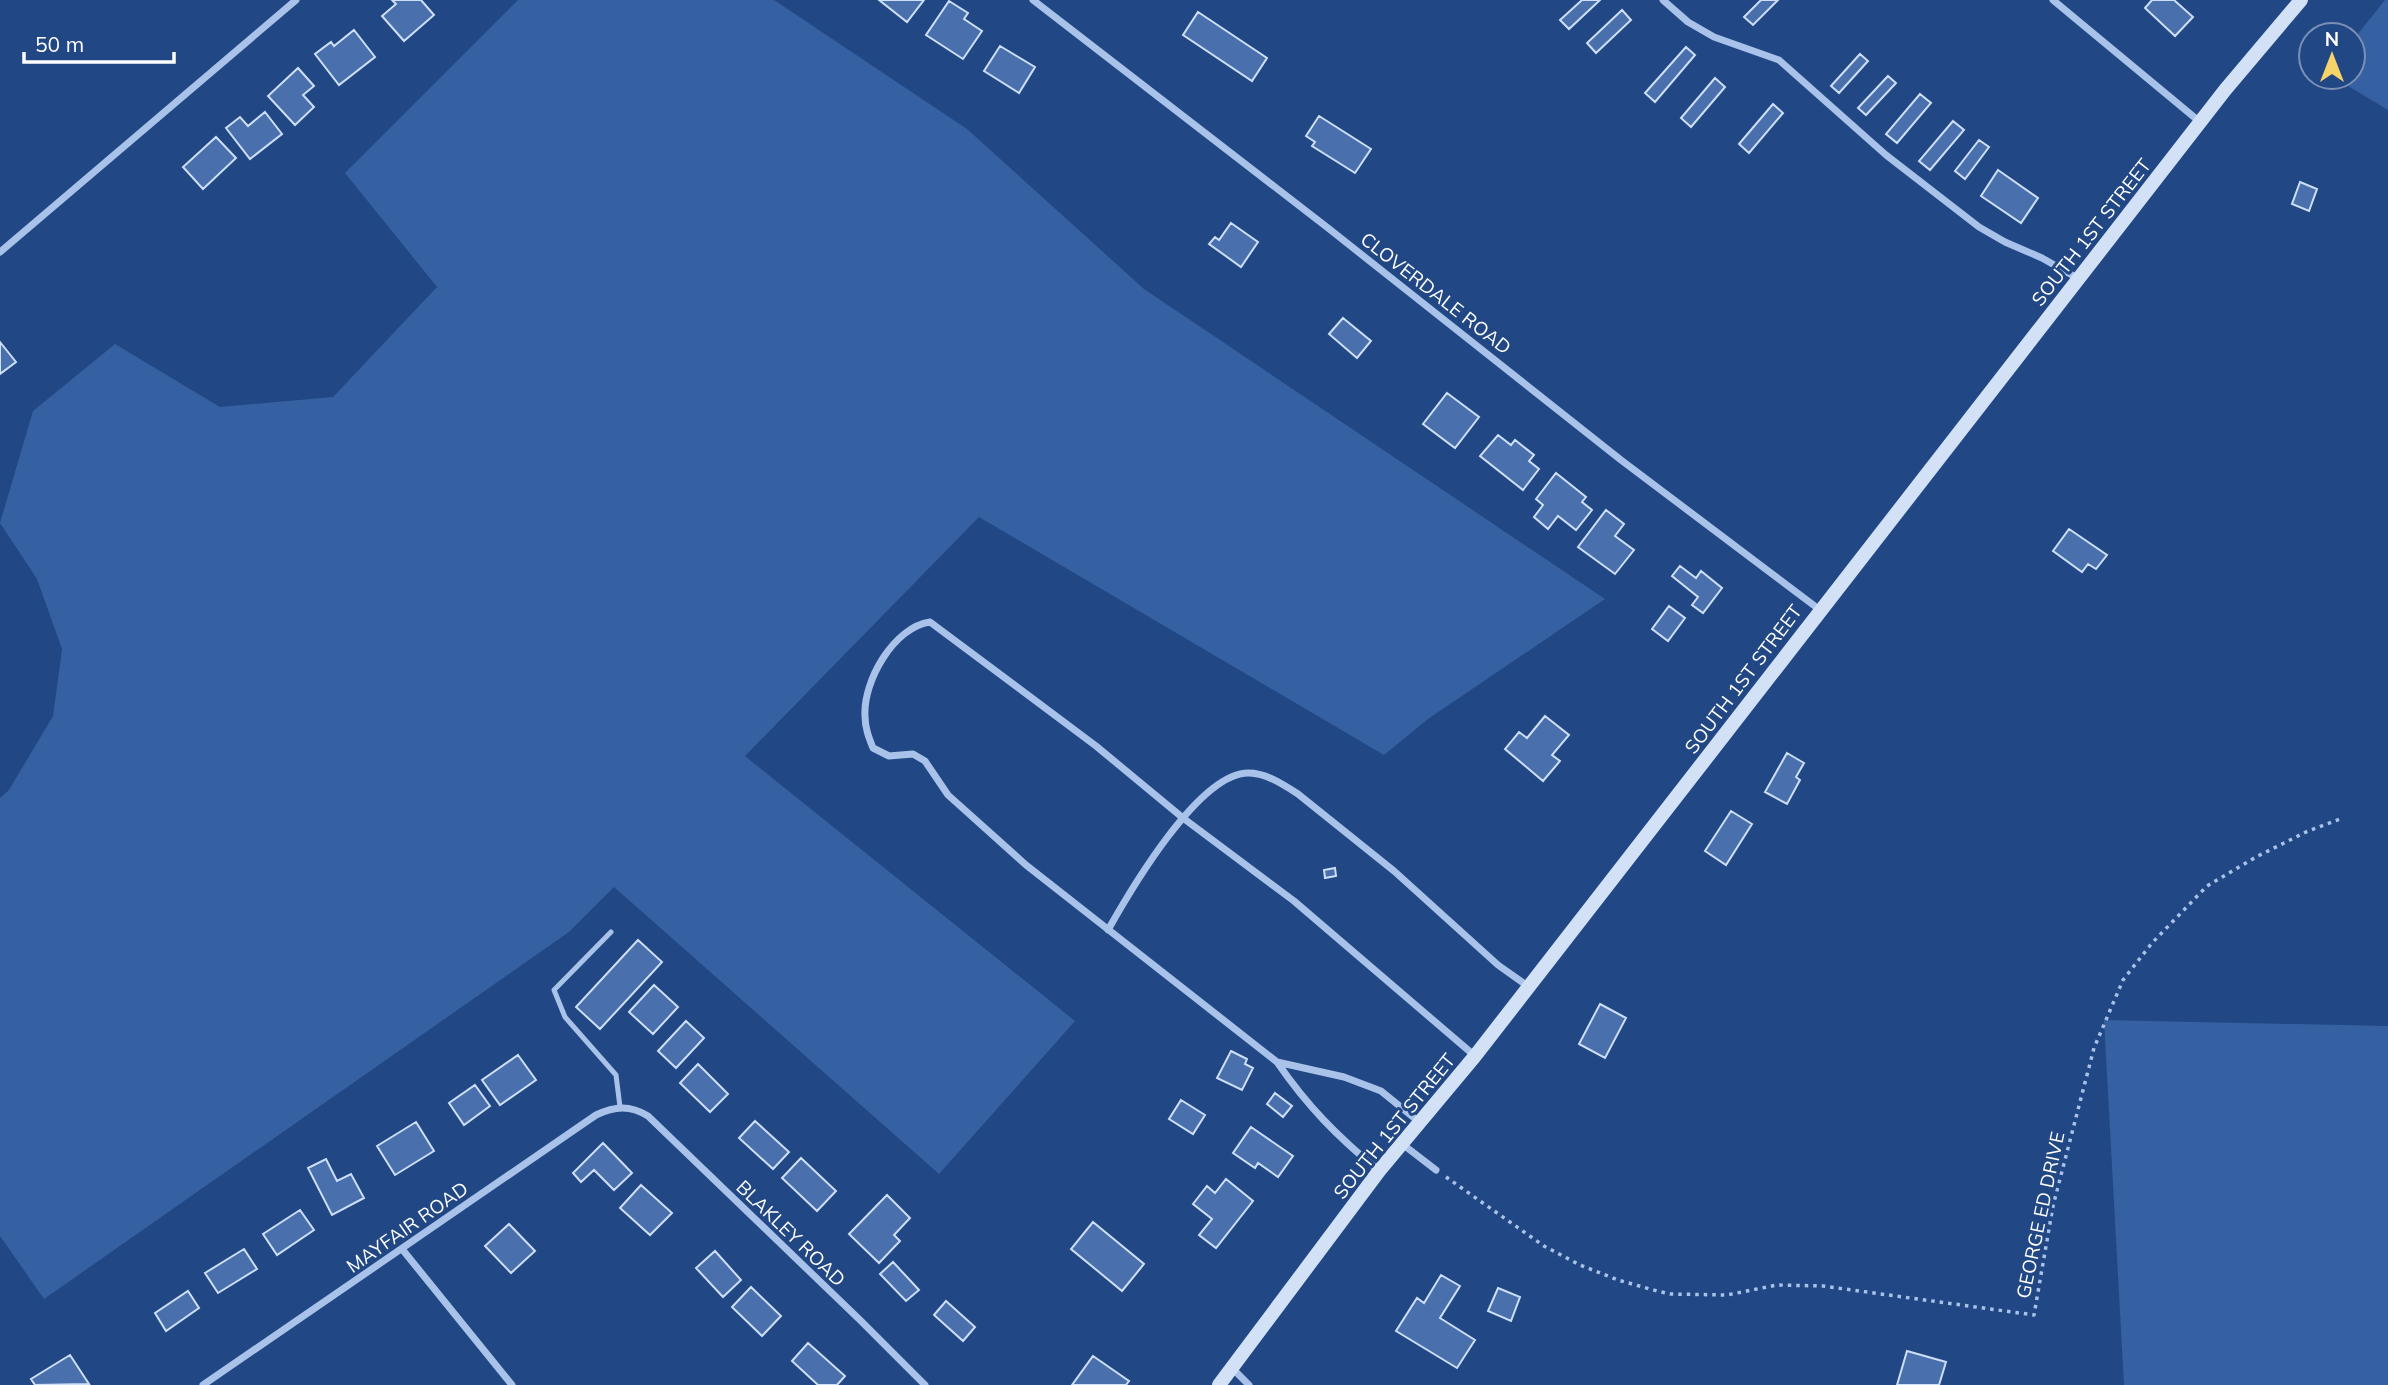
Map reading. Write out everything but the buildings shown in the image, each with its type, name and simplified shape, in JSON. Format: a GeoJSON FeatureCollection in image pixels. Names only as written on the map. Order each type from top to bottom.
{"type":"FeatureCollection","features":[{"type":"Feature","properties":{"kind":"main road","name":"SOUTH 1ST STREET"},"geometry":{"type":"LineString","coordinates":[[1219,1385],[1418,1121],[1475,1056],[2200,122],[2301,0]]}},
{"type":"Feature","properties":{"kind":"street"},"geometry":{"type":"LineString","coordinates":[[0,252],[296,0]]}},
{"type":"Feature","properties":{"kind":"street","name":"CLOVERDALE ROAD"},"geometry":{"type":"LineString","coordinates":[[1033,0],[1317,219],[1621,460],[1820,610]]}},
{"type":"Feature","properties":{"kind":"street"},"geometry":{"type":"LineString","coordinates":[[1663,0],[1688,22],[1714,37],[1779,60],[1886,155],[1979,227],[2079,279]]}},
{"type":"Feature","properties":{"kind":"street"},"geometry":{"type":"LineString","coordinates":[[2053,0],[2200,122]]}},
{"type":"Feature","properties":{"kind":"street"},"geometry":{"type":"LineString","coordinates":[[1379,1171],[1322,1121],[1298,1093],[1277,1062],[1194,994],[1108,930],[973,819],[948,795],[925,761],[914,754],[889,756],[873,748],[865,723],[867,695],[875,674],[891,648],[907,631],[919,624],[930,622],[1096,746],[1183,818],[1294,901],[1475,1056]]}},
{"type":"Feature","properties":{"kind":"street"},"geometry":{"type":"LineString","coordinates":[[1108,930],[1152,858],[1183,818],[1225,779],[1247,772],[1283,784],[1394,871],[1480,950],[1529,987]]}},
{"type":"Feature","properties":{"kind":"street"},"geometry":{"type":"LineString","coordinates":[[1277,1062],[1344,1077],[1381,1091],[1418,1121]]}},
{"type":"Feature","properties":{"kind":"street","name":"MAYFAIR ROAD"},"geometry":{"type":"LineString","coordinates":[[203,1385],[596,1115],[620,1107],[632,1108]]}},
{"type":"Feature","properties":{"kind":"street","name":"BLAKLEY ROAD"},"geometry":{"type":"LineString","coordinates":[[632,1108],[648,1116],[925,1385]]}},
{"type":"Feature","properties":{"kind":"street"},"geometry":{"type":"LineString","coordinates":[[1401,1143],[1436,1170]]}},
{"type":"Feature","properties":{"kind":"street"},"geometry":{"type":"LineString","coordinates":[[402,1250],[512,1385]]}},
{"type":"Feature","properties":{"kind":"street"},"geometry":{"type":"LineString","coordinates":[[1233,1369],[1249,1385]]}},
{"type":"Feature","properties":{"kind":"lane"},"geometry":{"type":"LineString","coordinates":[[611,932],[554,990],[565,1017],[616,1074],[620,1107]]}},
{"type":"Feature","properties":{"kind":"path","name":"GEORGE ED DRIVE"},"geometry":{"type":"LineString","coordinates":[[1436,1170],[1544,1246],[1580,1265],[1657,1291],[1671,1294],[1727,1295],[1777,1285],[1823,1286],[2034,1315],[2053,1206],[2090,1061],[2104,1020],[2123,981],[2151,943],[2207,886],[2277,847],[2340,819]]}},
{"type":"Feature","properties":{"kind":"shaded area"},"geometry":{"type":"Polygon","coordinates":[[[518,0],[774,0],[967,129],[1144,289],[1605,599],[1428,719],[1384,755],[979,517],[745,756],[1075,1021],[939,1174],[614,887],[569,932],[44,1299],[0,1236],[0,798],[9,790],[53,716],[62,649],[37,579],[0,523],[33,411],[115,344],[220,407],[333,397],[437,287],[345,173],[518,0]]]}},
{"type":"Feature","properties":{"kind":"shaded area"},"geometry":{"type":"Polygon","coordinates":[[[2385,0],[2388,0],[2388,110],[2356,91],[2367,91],[2367,22],[2385,0]]]}},
{"type":"Feature","properties":{"kind":"shaded area"},"geometry":{"type":"Polygon","coordinates":[[[2104,1020],[2388,1026],[2388,1385],[2124,1385],[2104,1020]]]}}]}
